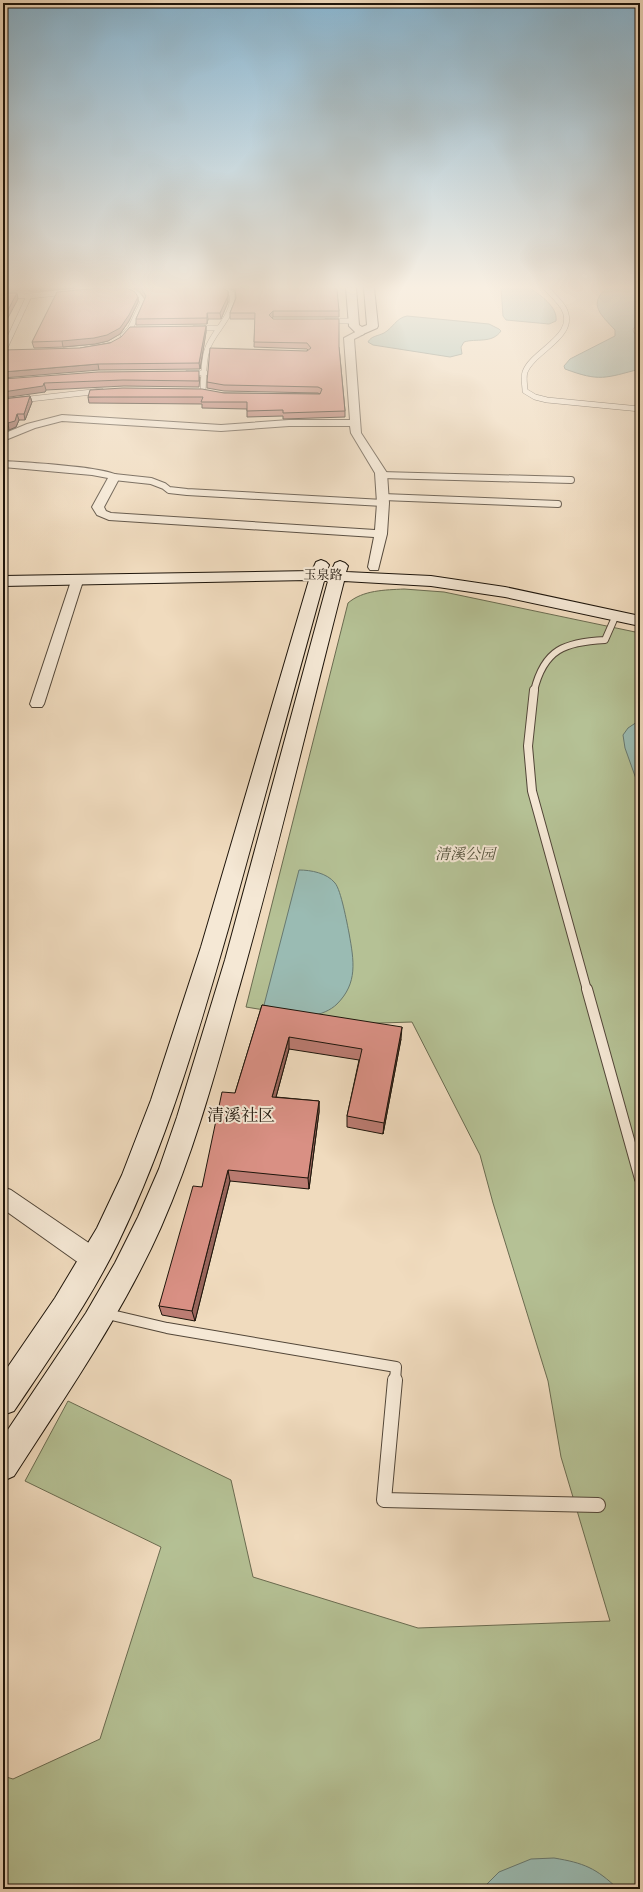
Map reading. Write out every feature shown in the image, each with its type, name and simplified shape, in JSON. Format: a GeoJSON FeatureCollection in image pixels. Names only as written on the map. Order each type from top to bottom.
{"type":"FeatureCollection","features":[{"type":"Feature","properties":{"kind":"street"},"geometry":{"type":"LineString","coordinates":[[352,376],[356,433],[381,475],[383,500],[381,534],[374,567]]}},
{"type":"Feature","properties":{"kind":"street"},"geometry":{"type":"LineString","coordinates":[[3,438],[31,426],[62,418],[221,428],[289,423],[355,423]]}},
{"type":"Feature","properties":{"kind":"street"},"geometry":{"type":"LineString","coordinates":[[3,464],[92,472],[114,478],[98,507],[101,512],[109,516],[381,534]]}},
{"type":"Feature","properties":{"kind":"street","name":"玉泉路"},"geometry":{"type":"LineString","coordinates":[[3,581],[77,581],[329,571],[374,567],[434,571],[471,576],[553,591],[640,610]]}},
{"type":"Feature","properties":{"kind":"street","name":"玉泉路"},"geometry":{"type":"LineString","coordinates":[[3,571],[329,571],[468,586],[548,601],[640,621]]}},
{"type":"Feature","properties":{"kind":"street"},"geometry":{"type":"LineString","coordinates":[[3,1400],[66,1308],[94,1260],[133,1181],[160,1112],[329,571]]}},
{"type":"Feature","properties":{"kind":"street"},"geometry":{"type":"LineString","coordinates":[[3,1465],[102,1313],[149,1224],[172,1169],[190,1117],[236,960],[329,571]]}},
{"type":"Feature","properties":{"kind":"street"},"geometry":{"type":"LineString","coordinates":[[37,704],[77,581]]}},
{"type":"Feature","properties":{"kind":"street"},"geometry":{"type":"LineString","coordinates":[[3,1197],[94,1260]]}},
{"type":"Feature","properties":{"kind":"lane"},"geometry":{"type":"LineString","coordinates":[[203,391],[205,376]]}},
{"type":"Feature","properties":{"kind":"lane"},"geometry":{"type":"LineString","coordinates":[[524,376],[525,391],[535,397],[548,400],[640,409]]}},
{"type":"Feature","properties":{"kind":"lane"},"geometry":{"type":"LineString","coordinates":[[195,390],[210,392]]}},
{"type":"Feature","properties":{"kind":"lane"},"geometry":{"type":"LineString","coordinates":[[3,402],[110,391]]}},
{"type":"Feature","properties":{"kind":"lane"},"geometry":{"type":"LineString","coordinates":[[381,475],[571,480]]}},
{"type":"Feature","properties":{"kind":"lane"},"geometry":{"type":"LineString","coordinates":[[114,478],[152,482],[164,485],[169,490],[187,492],[383,500],[558,504]]}},
{"type":"Feature","properties":{"kind":"lane"},"geometry":{"type":"LineString","coordinates":[[616,616],[605,640],[593,640],[570,644],[557,650],[540,669],[533,686],[528,746],[532,791],[640,1179]]}},
{"type":"Feature","properties":{"kind":"lane"},"geometry":{"type":"LineString","coordinates":[[102,1313],[167,1328],[396,1367],[384,1500],[598,1505]]}},
{"type":"Feature","properties":{"kind":"green space","name":"清溪公园"},"geometry":{"type":"Polygon","coordinates":[[[404,589],[444,592],[640,633],[640,1889],[3,1889],[3,1776],[13,1779],[100,1739],[161,1547],[25,1481],[68,1401],[231,1480],[253,1577],[418,1628],[610,1621],[561,1457],[548,1381],[493,1203],[480,1155],[412,1022],[349,1024],[246,1007],[348,603],[360,595],[367,593],[382,590],[404,589]]]}},
{"type":"Feature","properties":{"kind":"water"},"geometry":{"type":"Polygon","coordinates":[[[640,720],[640,790],[625,748],[623,735],[628,728],[640,720]]]}},
{"type":"Feature","properties":{"kind":"water"},"geometry":{"type":"Polygon","coordinates":[[[299,870],[323,874],[335,883],[344,907],[353,962],[351,980],[344,996],[332,1008],[315,1015],[294,1013],[264,1005],[299,870]]]}},
{"type":"Feature","properties":{"kind":"water"},"geometry":{"type":"Polygon","coordinates":[[[554,1858],[582,1864],[596,1871],[618,1889],[482,1889],[499,1872],[531,1859],[554,1858]]]}},
{"type":"Feature","properties":{"kind":"building"},"geometry":{"type":"Polygon","coordinates":[[[40,376],[199,376],[199,381],[123,380],[44,383],[43,386],[3,392],[3,379],[40,376]]]}},
{"type":"Feature","properties":{"kind":"building"},"geometry":{"type":"Polygon","coordinates":[[[208,376],[342,376],[345,411],[283,413],[283,410],[247,411],[247,402],[201,402],[203,397],[88,397],[90,390],[123,388],[202,389],[224,393],[320,394],[322,389],[318,387],[224,385],[207,382],[208,376]]]}},
{"type":"Feature","properties":{"kind":"building"},"geometry":{"type":"Polygon","coordinates":[[[30,396],[24,414],[17,414],[15,421],[3,423],[3,399],[30,396]]]}},
{"type":"Feature","properties":{"kind":"building"},"geometry":{"type":"Polygon","coordinates":[[[262,1005],[402,1027],[384,1123],[347,1116],[362,1049],[289,1037],[272,1097],[319,1101],[308,1178],[228,1170],[192,1311],[159,1306],[193,1186],[202,1187],[222,1092],[235,1093],[262,1005]]]}},
{"type":"Feature","properties":{"kind":"district","name":"清溪社区"},"geometry":{"type":"Point","coordinates":[241,1116]}}]}
